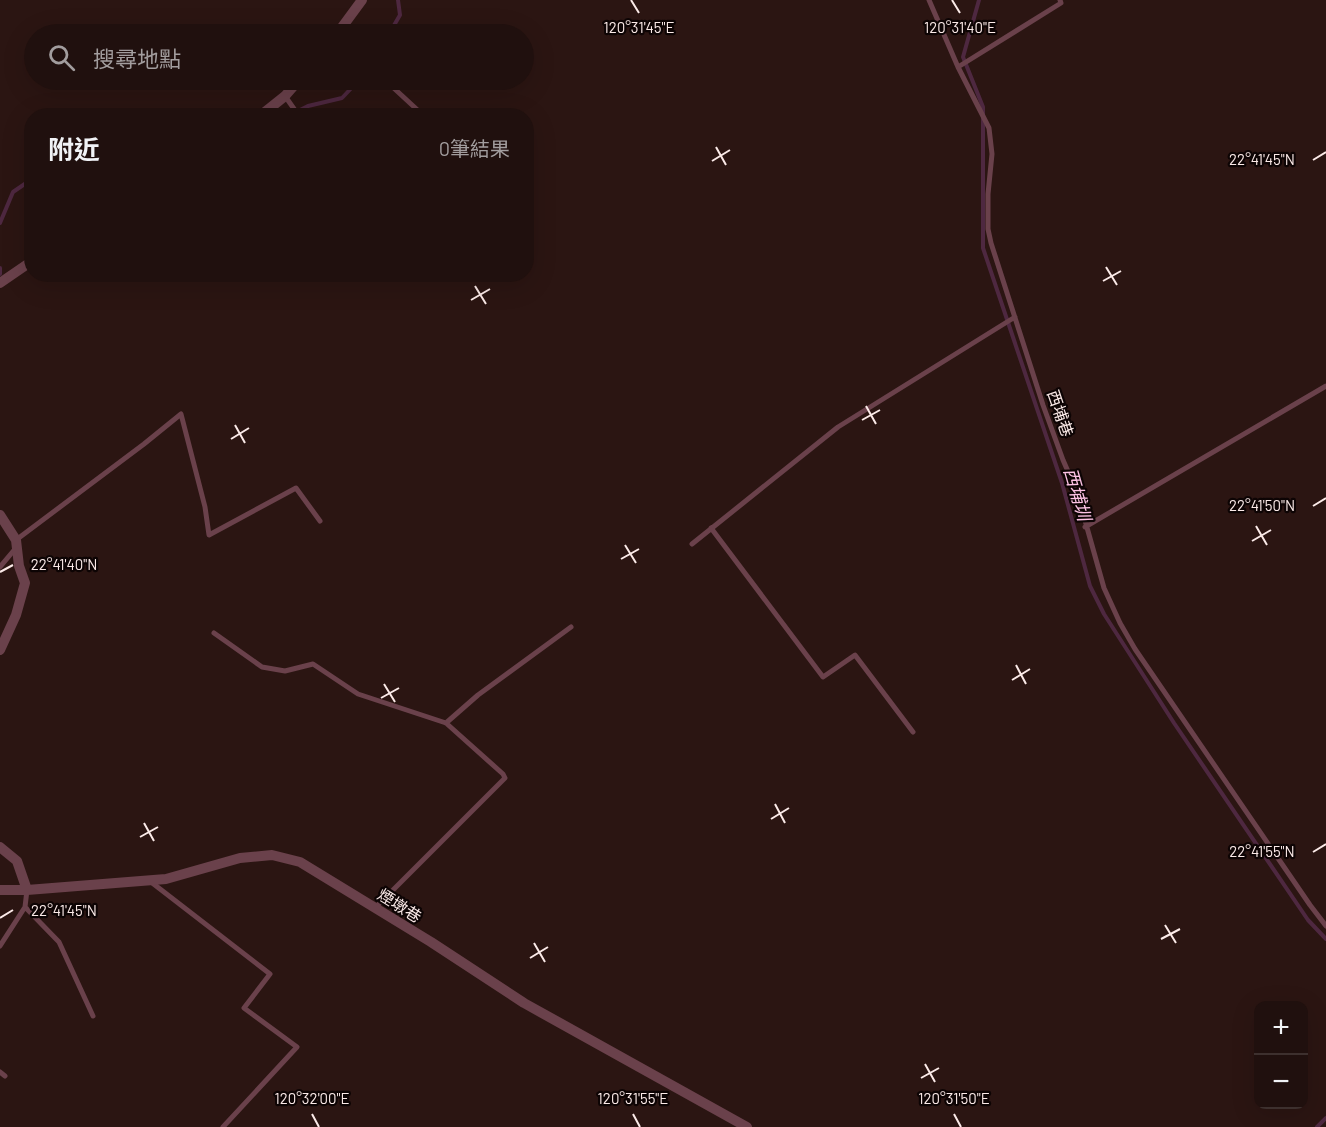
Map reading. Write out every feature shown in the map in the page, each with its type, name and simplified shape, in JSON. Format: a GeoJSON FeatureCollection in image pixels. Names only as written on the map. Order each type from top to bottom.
{"type":"FeatureCollection","features":[{"type":"Feature","properties":{"kind":"street"},"geometry":{"type":"LineString","coordinates":[[344,24],[362,0]]}},
{"type":"Feature","properties":{"kind":"street"},"geometry":{"type":"LineString","coordinates":[[270,108],[290,90]]}},
{"type":"Feature","properties":{"kind":"street"},"geometry":{"type":"LineString","coordinates":[[0,283],[24,266]]}},
{"type":"Feature","properties":{"kind":"street"},"geometry":{"type":"LineString","coordinates":[[0,514],[16,544],[19,566],[25,583],[16,615],[0,650]]}},
{"type":"Feature","properties":{"kind":"street"},"geometry":{"type":"LineString","coordinates":[[0,847],[17,861],[27,890]]}},
{"type":"Feature","properties":{"kind":"street","name":"煙墩巷"},"geometry":{"type":"LineString","coordinates":[[0,890],[149,881],[185,874],[240,858],[272,855],[300,862],[524,1003],[747,1127]]}},
{"type":"Feature","properties":{"kind":"lane","name":"西埔巷"},"geometry":{"type":"LineString","coordinates":[[929,0],[958,67],[989,128],[992,154],[988,194],[988,229],[1059,449],[1077,492],[1104,588],[1135,650],[1326,926]]}},
{"type":"Feature","properties":{"kind":"lane"},"geometry":{"type":"LineString","coordinates":[[958,67],[1061,3],[1060,0]]}},
{"type":"Feature","properties":{"kind":"lane"},"geometry":{"type":"LineString","coordinates":[[396,90],[415,108]]}},
{"type":"Feature","properties":{"kind":"lane"},"geometry":{"type":"LineString","coordinates":[[285,96],[293,108]]}},
{"type":"Feature","properties":{"kind":"lane"},"geometry":{"type":"LineString","coordinates":[[692,544],[838,427],[1015,317]]}},
{"type":"Feature","properties":{"kind":"lane"},"geometry":{"type":"LineString","coordinates":[[1085,527],[1326,386]]}},
{"type":"Feature","properties":{"kind":"lane"},"geometry":{"type":"LineString","coordinates":[[0,567],[16,544],[181,414],[205,507],[209,535],[296,488],[320,521]]}},
{"type":"Feature","properties":{"kind":"lane"},"geometry":{"type":"LineString","coordinates":[[711,528],[822,677],[855,655],[913,732]]}},
{"type":"Feature","properties":{"kind":"lane"},"geometry":{"type":"LineString","coordinates":[[446,723],[478,695],[571,627]]}},
{"type":"Feature","properties":{"kind":"lane"},"geometry":{"type":"LineString","coordinates":[[214,633],[262,667],[285,671],[314,664],[358,694],[446,723],[503,774],[505,778],[375,908]]}},
{"type":"Feature","properties":{"kind":"lane"},"geometry":{"type":"LineString","coordinates":[[149,881],[270,974],[244,1008],[297,1047],[223,1127]]}},
{"type":"Feature","properties":{"kind":"lane"},"geometry":{"type":"LineString","coordinates":[[0,946],[25,907],[27,890]]}},
{"type":"Feature","properties":{"kind":"lane"},"geometry":{"type":"LineString","coordinates":[[25,907],[59,942],[93,1016]]}},
{"type":"Feature","properties":{"kind":"waterway"},"geometry":{"type":"LineString","coordinates":[[395,24],[400,15],[398,0]]}},
{"type":"Feature","properties":{"kind":"waterway","name":"西埔圳"},"geometry":{"type":"LineString","coordinates":[[979,0],[963,57],[983,107],[983,248],[1062,483],[1090,586],[1104,614],[1174,723],[1308,920],[1326,939]]}},
{"type":"Feature","properties":{"kind":"waterway"},"geometry":{"type":"LineString","coordinates":[[304,108],[342,98],[350,90]]}},
{"type":"Feature","properties":{"kind":"waterway"},"geometry":{"type":"LineString","coordinates":[[0,223],[13,192],[24,184]]}},
{"type":"Feature","properties":{"kind":"waterway"},"geometry":{"type":"LineString","coordinates":[[0,268],[0,274]]}},
{"type":"Feature","properties":{"kind":"waterway","name":"西埔圳"},"geometry":{"type":"LineString","coordinates":[[1317,1127],[1326,1118]]}}]}
